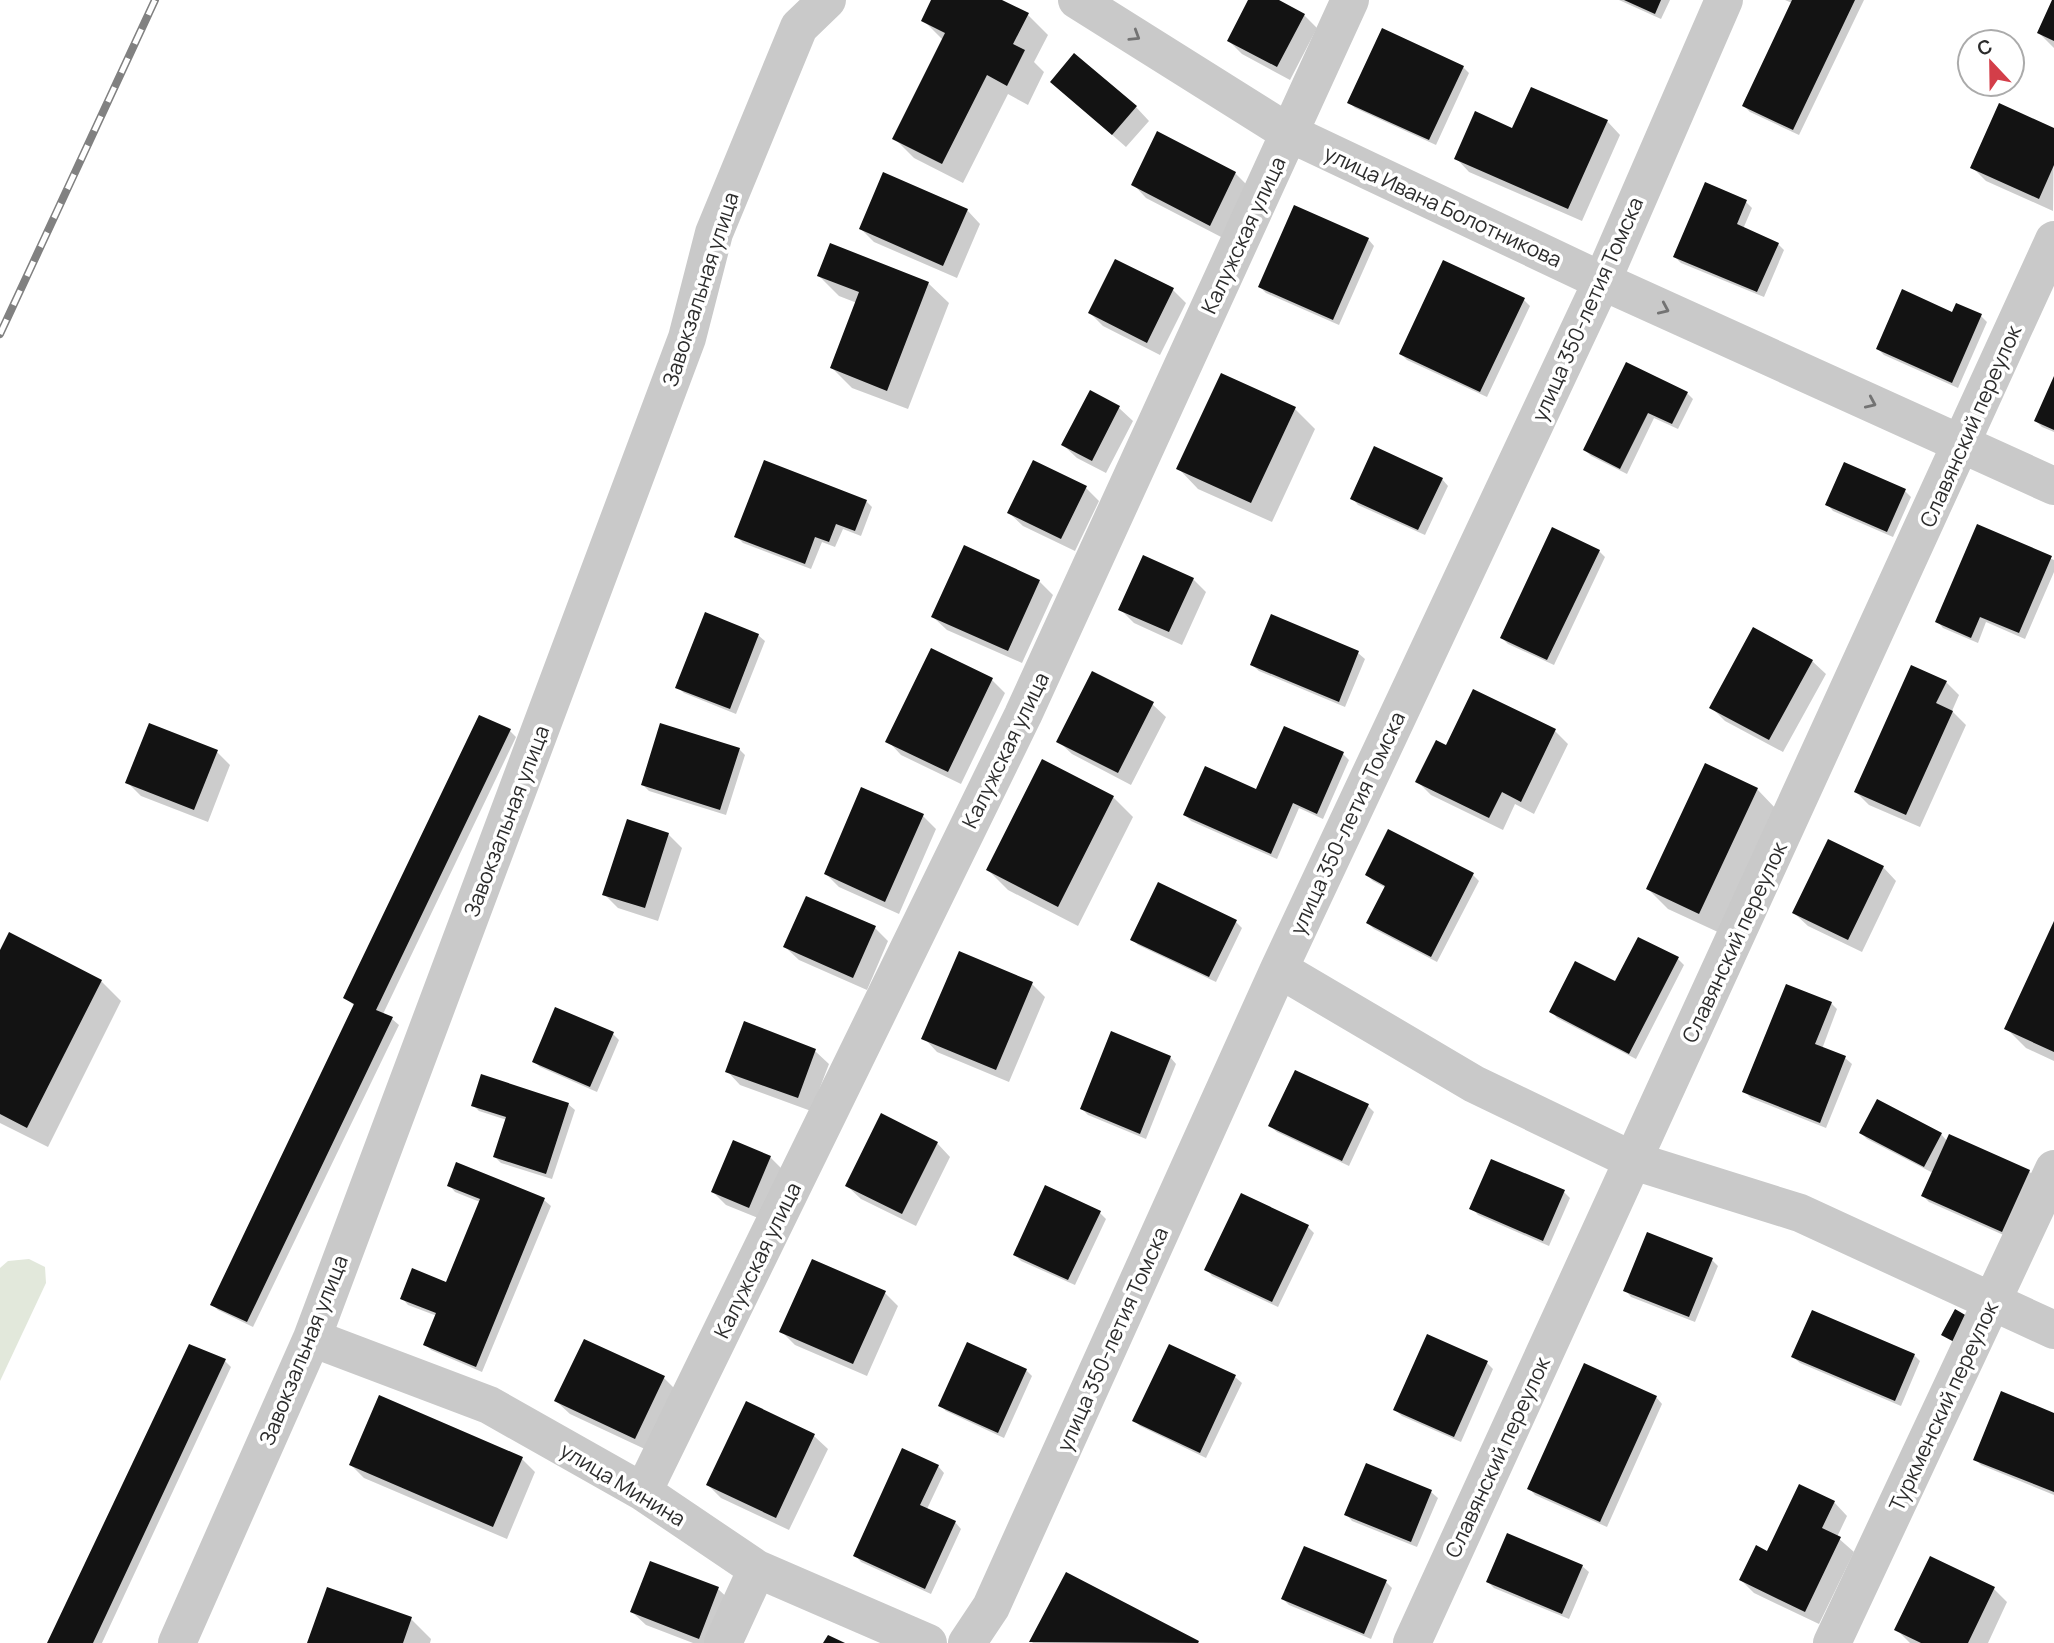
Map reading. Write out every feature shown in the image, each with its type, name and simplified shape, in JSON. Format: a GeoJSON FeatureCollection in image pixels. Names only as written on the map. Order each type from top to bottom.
{"type":"FeatureCollection","features":[{"type":"Feature","properties":{"kind":"street","name":"Завокзальная улица"},"geometry":{"type":"LineString","coordinates":[[177,1643],[312,1338],[687,338],[714,233],[799,27],[827,0]]}},
{"type":"Feature","properties":{"kind":"street","name":"улица Ивана Болотникова"},"geometry":{"type":"LineString","coordinates":[[1077,0],[1289,133],[1602,281],[2054,486]]}},
{"type":"Feature","properties":{"kind":"street","name":"Калужская улица"},"geometry":{"type":"LineString","coordinates":[[643,1492],[1023,715],[1350,0]]}},
{"type":"Feature","properties":{"kind":"street","name":"улица 350-летия Томска"},"geometry":{"type":"LineString","coordinates":[[967,1643],[991,1607],[1279,969],[1602,281],[1724,0]]}},
{"type":"Feature","properties":{"kind":"street","name":"Славянский переулок"},"geometry":{"type":"LineString","coordinates":[[1412,1643],[2054,240]]}},
{"type":"Feature","properties":{"kind":"street"},"geometry":{"type":"LineString","coordinates":[[1279,969],[1474,1084],[1634,1161],[1800,1213],[2054,1330]]}},
{"type":"Feature","properties":{"kind":"street","name":"Туркменский переулок"},"geometry":{"type":"LineString","coordinates":[[1832,1643],[2054,1169]]}},
{"type":"Feature","properties":{"kind":"street","name":"улица Минина"},"geometry":{"type":"LineString","coordinates":[[312,1338],[489,1405],[643,1492],[757,1569],[928,1643]]}},
{"type":"Feature","properties":{"kind":"street"},"geometry":{"type":"LineString","coordinates":[[723,1643],[757,1569]]}},
{"type":"Feature","properties":{"kind":"shaded area"},"geometry":{"type":"Polygon","coordinates":[[[29,1259],[45,1267],[46,1283],[0,1381],[0,1268],[8,1261],[29,1259]]]}},
{"type":"Feature","properties":{"kind":"building"},"geometry":{"type":"Polygon","coordinates":[[[931,0],[1002,0],[1029,13],[1013,44],[1025,50],[1007,86],[987,75],[942,164],[892,139],[945,33],[921,21],[931,0]]]}},
{"type":"Feature","properties":{"kind":"building"},"geometry":{"type":"Polygon","coordinates":[[[1248,0],[1279,0],[1305,14],[1277,67],[1227,41],[1248,0]]]}},
{"type":"Feature","properties":{"kind":"building"},"geometry":{"type":"Polygon","coordinates":[[[1624,0],[1661,0],[1655,14],[1624,0]]]}},
{"type":"Feature","properties":{"kind":"building"},"geometry":{"type":"Polygon","coordinates":[[[1792,0],[1855,0],[1793,130],[1742,106],[1792,0]]]}},
{"type":"Feature","properties":{"kind":"building"},"geometry":{"type":"Polygon","coordinates":[[[2054,0],[2054,41],[2037,33],[2054,0]]]}},
{"type":"Feature","properties":{"kind":"building"},"geometry":{"type":"Polygon","coordinates":[[[1382,28],[1464,66],[1429,140],[1347,103],[1382,28]]]}},
{"type":"Feature","properties":{"kind":"building"},"geometry":{"type":"Polygon","coordinates":[[[1074,53],[1137,106],[1112,135],[1050,82],[1074,53]]]}},
{"type":"Feature","properties":{"kind":"building"},"geometry":{"type":"Polygon","coordinates":[[[1531,87],[1608,120],[1568,209],[1454,159],[1475,111],[1512,128],[1531,87]]]}},
{"type":"Feature","properties":{"kind":"building"},"geometry":{"type":"Polygon","coordinates":[[[1999,103],[2054,128],[2054,165],[2039,199],[1970,168],[1999,103]]]}},
{"type":"Feature","properties":{"kind":"building"},"geometry":{"type":"Polygon","coordinates":[[[1157,131],[1236,172],[1210,226],[1131,185],[1157,131]]]}},
{"type":"Feature","properties":{"kind":"building"},"geometry":{"type":"Polygon","coordinates":[[[883,172],[968,209],[943,266],[859,229],[883,172]]]}},
{"type":"Feature","properties":{"kind":"building"},"geometry":{"type":"Polygon","coordinates":[[[1705,182],[1747,200],[1737,224],[1779,243],[1757,292],[1673,257],[1705,182]]]}},
{"type":"Feature","properties":{"kind":"building"},"geometry":{"type":"Polygon","coordinates":[[[1294,205],[1369,238],[1333,320],[1258,287],[1294,205]]]}},
{"type":"Feature","properties":{"kind":"building"},"geometry":{"type":"Polygon","coordinates":[[[830,243],[929,282],[887,391],[830,368],[859,292],[817,276],[830,243]]]}},
{"type":"Feature","properties":{"kind":"building"},"geometry":{"type":"Polygon","coordinates":[[[1115,259],[1174,288],[1147,343],[1088,313],[1115,259]]]}},
{"type":"Feature","properties":{"kind":"building"},"geometry":{"type":"Polygon","coordinates":[[[1443,260],[1525,298],[1480,392],[1399,354],[1443,260]]]}},
{"type":"Feature","properties":{"kind":"building"},"geometry":{"type":"Polygon","coordinates":[[[1902,289],[1952,312],[1956,303],[1982,314],[1952,383],[1876,349],[1902,289]]]}},
{"type":"Feature","properties":{"kind":"building"},"geometry":{"type":"Polygon","coordinates":[[[1626,362],[1688,392],[1672,424],[1648,413],[1620,469],[1583,450],[1626,362]]]}},
{"type":"Feature","properties":{"kind":"building"},"geometry":{"type":"Polygon","coordinates":[[[1221,373],[1296,407],[1251,503],[1176,469],[1221,373]]]}},
{"type":"Feature","properties":{"kind":"building"},"geometry":{"type":"Polygon","coordinates":[[[2054,376],[2054,430],[2034,421],[2054,376]]]}},
{"type":"Feature","properties":{"kind":"building"},"geometry":{"type":"Polygon","coordinates":[[[1090,390],[1120,406],[1092,461],[1061,445],[1090,390]]]}},
{"type":"Feature","properties":{"kind":"building"},"geometry":{"type":"Polygon","coordinates":[[[1374,446],[1443,478],[1418,530],[1350,499],[1374,446]]]}},
{"type":"Feature","properties":{"kind":"building"},"geometry":{"type":"Polygon","coordinates":[[[764,460],[867,500],[855,531],[836,524],[829,542],[815,537],[805,564],[734,537],[764,460]]]}},
{"type":"Feature","properties":{"kind":"building"},"geometry":{"type":"Polygon","coordinates":[[[1033,460],[1087,486],[1061,539],[1007,513],[1033,460]]]}},
{"type":"Feature","properties":{"kind":"building"},"geometry":{"type":"Polygon","coordinates":[[[1844,462],[1906,489],[1887,532],[1825,505],[1844,462]]]}},
{"type":"Feature","properties":{"kind":"building"},"geometry":{"type":"Polygon","coordinates":[[[1977,524],[2052,556],[2019,633],[1980,617],[1971,638],[1935,622],[1977,524]]]}},
{"type":"Feature","properties":{"kind":"building"},"geometry":{"type":"Polygon","coordinates":[[[1552,527],[1600,550],[1547,660],[1500,638],[1552,527]]]}},
{"type":"Feature","properties":{"kind":"building"},"geometry":{"type":"Polygon","coordinates":[[[964,545],[1040,580],[1008,651],[931,617],[964,545]]]}},
{"type":"Feature","properties":{"kind":"building"},"geometry":{"type":"Polygon","coordinates":[[[1143,555],[1194,578],[1169,632],[1118,610],[1143,555]]]}},
{"type":"Feature","properties":{"kind":"building"},"geometry":{"type":"Polygon","coordinates":[[[705,612],[759,634],[730,709],[675,688],[705,612]]]}},
{"type":"Feature","properties":{"kind":"building"},"geometry":{"type":"Polygon","coordinates":[[[1271,614],[1359,651],[1339,702],[1250,665],[1271,614]]]}},
{"type":"Feature","properties":{"kind":"building"},"geometry":{"type":"Polygon","coordinates":[[[1753,627],[1813,660],[1769,740],[1709,708],[1753,627]]]}},
{"type":"Feature","properties":{"kind":"building"},"geometry":{"type":"Polygon","coordinates":[[[931,648],[993,678],[948,772],[885,742],[931,648]]]}},
{"type":"Feature","properties":{"kind":"building"},"geometry":{"type":"Polygon","coordinates":[[[1911,665],[1947,681],[1936,703],[1953,711],[1906,815],[1854,792],[1911,665]]]}},
{"type":"Feature","properties":{"kind":"building"},"geometry":{"type":"Polygon","coordinates":[[[1092,671],[1154,702],[1118,773],[1056,742],[1092,671]]]}},
{"type":"Feature","properties":{"kind":"building"},"geometry":{"type":"Polygon","coordinates":[[[1473,689],[1556,729],[1521,802],[1502,792],[1489,818],[1415,782],[1436,740],[1446,745],[1473,689]]]}},
{"type":"Feature","properties":{"kind":"building"},"geometry":{"type":"Polygon","coordinates":[[[479,715],[511,729],[376,1010],[393,1017],[247,1322],[210,1305],[354,1004],[343,998],[479,715]]]}},
{"type":"Feature","properties":{"kind":"building"},"geometry":{"type":"Polygon","coordinates":[[[149,723],[218,750],[194,810],[125,783],[149,723]]]}},
{"type":"Feature","properties":{"kind":"building"},"geometry":{"type":"Polygon","coordinates":[[[660,723],[740,748],[720,810],[641,785],[660,723]]]}},
{"type":"Feature","properties":{"kind":"building"},"geometry":{"type":"Polygon","coordinates":[[[1284,726],[1344,752],[1317,814],[1293,803],[1271,854],[1183,815],[1205,766],[1256,789],[1284,726]]]}},
{"type":"Feature","properties":{"kind":"building"},"geometry":{"type":"Polygon","coordinates":[[[1042,759],[1114,796],[1058,907],[986,870],[1042,759]]]}},
{"type":"Feature","properties":{"kind":"building"},"geometry":{"type":"Polygon","coordinates":[[[1705,763],[1758,788],[1699,914],[1646,889],[1705,763]]]}},
{"type":"Feature","properties":{"kind":"building"},"geometry":{"type":"Polygon","coordinates":[[[861,787],[924,814],[885,902],[824,874],[861,787]]]}},
{"type":"Feature","properties":{"kind":"building"},"geometry":{"type":"Polygon","coordinates":[[[627,819],[669,833],[645,908],[602,895],[627,819]]]}},
{"type":"Feature","properties":{"kind":"building"},"geometry":{"type":"Polygon","coordinates":[[[1388,829],[1474,873],[1431,957],[1366,923],[1385,886],[1365,875],[1388,829]]]}},
{"type":"Feature","properties":{"kind":"building"},"geometry":{"type":"Polygon","coordinates":[[[1828,839],[1884,866],[1848,940],[1792,913],[1828,839]]]}},
{"type":"Feature","properties":{"kind":"building"},"geometry":{"type":"Polygon","coordinates":[[[1158,882],[1237,920],[1209,977],[1130,940],[1158,882]]]}},
{"type":"Feature","properties":{"kind":"building"},"geometry":{"type":"Polygon","coordinates":[[[806,896],[876,926],[853,978],[783,947],[806,896]]]}},
{"type":"Feature","properties":{"kind":"building"},"geometry":{"type":"Polygon","coordinates":[[[2054,921],[2054,1052],[2004,1029],[2054,921]]]}},
{"type":"Feature","properties":{"kind":"building"},"geometry":{"type":"Polygon","coordinates":[[[9,932],[102,980],[27,1128],[0,1114],[0,950],[9,932]]]}},
{"type":"Feature","properties":{"kind":"building"},"geometry":{"type":"Polygon","coordinates":[[[1638,937],[1679,957],[1629,1054],[1549,1012],[1575,961],[1615,981],[1638,937]]]}},
{"type":"Feature","properties":{"kind":"building"},"geometry":{"type":"Polygon","coordinates":[[[959,951],[1033,982],[996,1070],[921,1039],[959,951]]]}},
{"type":"Feature","properties":{"kind":"building"},"geometry":{"type":"Polygon","coordinates":[[[1786,984],[1832,1002],[1815,1044],[1846,1056],[1820,1123],[1742,1092],[1786,984]]]}},
{"type":"Feature","properties":{"kind":"building"},"geometry":{"type":"Polygon","coordinates":[[[555,1007],[614,1032],[590,1087],[532,1062],[555,1007]]]}},
{"type":"Feature","properties":{"kind":"building"},"geometry":{"type":"Polygon","coordinates":[[[744,1021],[816,1049],[798,1098],[725,1072],[744,1021]]]}},
{"type":"Feature","properties":{"kind":"building"},"geometry":{"type":"Polygon","coordinates":[[[1111,1031],[1171,1056],[1140,1134],[1080,1109],[1111,1031]]]}},
{"type":"Feature","properties":{"kind":"building"},"geometry":{"type":"Polygon","coordinates":[[[1295,1070],[1369,1104],[1342,1161],[1268,1126],[1295,1070]]]}},
{"type":"Feature","properties":{"kind":"building"},"geometry":{"type":"Polygon","coordinates":[[[481,1074],[569,1103],[546,1174],[493,1157],[506,1117],[471,1106],[481,1074]]]}},
{"type":"Feature","properties":{"kind":"building"},"geometry":{"type":"Polygon","coordinates":[[[1877,1099],[1942,1133],[1924,1167],[1859,1133],[1877,1099]]]}},
{"type":"Feature","properties":{"kind":"building"},"geometry":{"type":"Polygon","coordinates":[[[881,1113],[938,1142],[902,1214],[845,1186],[881,1113]]]}},
{"type":"Feature","properties":{"kind":"building"},"geometry":{"type":"Polygon","coordinates":[[[1949,1134],[2030,1170],[2002,1232],[1921,1196],[1949,1134]]]}},
{"type":"Feature","properties":{"kind":"building"},"geometry":{"type":"Polygon","coordinates":[[[733,1140],[771,1156],[749,1208],[711,1192],[733,1140]]]}},
{"type":"Feature","properties":{"kind":"building"},"geometry":{"type":"Polygon","coordinates":[[[1491,1159],[1565,1190],[1543,1241],[1469,1209],[1491,1159]]]}},
{"type":"Feature","properties":{"kind":"building"},"geometry":{"type":"Polygon","coordinates":[[[456,1162],[545,1198],[476,1367],[423,1345],[436,1313],[400,1299],[412,1268],[446,1282],[480,1199],[447,1186],[456,1162]]]}},
{"type":"Feature","properties":{"kind":"building"},"geometry":{"type":"Polygon","coordinates":[[[1045,1185],[1101,1211],[1068,1280],[1013,1255],[1045,1185]]]}},
{"type":"Feature","properties":{"kind":"building"},"geometry":{"type":"Polygon","coordinates":[[[1241,1193],[1309,1225],[1272,1302],[1204,1270],[1241,1193]]]}},
{"type":"Feature","properties":{"kind":"building"},"geometry":{"type":"Polygon","coordinates":[[[1647,1232],[1713,1258],[1689,1317],[1623,1291],[1647,1232]]]}},
{"type":"Feature","properties":{"kind":"building"},"geometry":{"type":"Polygon","coordinates":[[[812,1259],[886,1291],[853,1364],[779,1332],[812,1259]]]}},
{"type":"Feature","properties":{"kind":"building"},"geometry":{"type":"Polygon","coordinates":[[[1955,1309],[1972,1319],[1958,1344],[1941,1335],[1955,1309]]]}},
{"type":"Feature","properties":{"kind":"building"},"geometry":{"type":"Polygon","coordinates":[[[1812,1310],[1915,1354],[1895,1401],[1791,1357],[1812,1310]]]}},
{"type":"Feature","properties":{"kind":"building"},"geometry":{"type":"Polygon","coordinates":[[[1427,1334],[1488,1361],[1454,1437],[1393,1410],[1427,1334]]]}},
{"type":"Feature","properties":{"kind":"building"},"geometry":{"type":"Polygon","coordinates":[[[584,1339],[665,1376],[635,1439],[554,1401],[584,1339]]]}},
{"type":"Feature","properties":{"kind":"building"},"geometry":{"type":"Polygon","coordinates":[[[967,1342],[1027,1369],[998,1433],[938,1406],[967,1342]]]}},
{"type":"Feature","properties":{"kind":"building"},"geometry":{"type":"Polygon","coordinates":[[[189,1344],[226,1359],[93,1643],[47,1643],[189,1344]]]}},
{"type":"Feature","properties":{"kind":"building"},"geometry":{"type":"Polygon","coordinates":[[[1169,1344],[1236,1375],[1200,1453],[1132,1421],[1169,1344]]]}},
{"type":"Feature","properties":{"kind":"building"},"geometry":{"type":"Polygon","coordinates":[[[1584,1363],[1657,1396],[1600,1522],[1527,1489],[1584,1363]]]}},
{"type":"Feature","properties":{"kind":"building"},"geometry":{"type":"Polygon","coordinates":[[[2001,1391],[2054,1413],[2054,1492],[1973,1460],[2001,1391]]]}},
{"type":"Feature","properties":{"kind":"building"},"geometry":{"type":"Polygon","coordinates":[[[379,1395],[523,1457],[493,1527],[349,1465],[379,1395]]]}},
{"type":"Feature","properties":{"kind":"building"},"geometry":{"type":"Polygon","coordinates":[[[746,1401],[815,1434],[776,1518],[706,1485],[746,1401]]]}},
{"type":"Feature","properties":{"kind":"building"},"geometry":{"type":"Polygon","coordinates":[[[902,1448],[939,1465],[920,1505],[956,1521],[925,1589],[853,1556],[902,1448]]]}},
{"type":"Feature","properties":{"kind":"building"},"geometry":{"type":"Polygon","coordinates":[[[1366,1463],[1432,1490],[1411,1542],[1344,1515],[1366,1463]]]}},
{"type":"Feature","properties":{"kind":"building"},"geometry":{"type":"Polygon","coordinates":[[[1799,1484],[1835,1501],[1822,1528],[1841,1537],[1805,1612],[1739,1580],[1756,1545],[1767,1551],[1799,1484]]]}},
{"type":"Feature","properties":{"kind":"building"},"geometry":{"type":"Polygon","coordinates":[[[1507,1533],[1583,1565],[1562,1614],[1486,1582],[1507,1533]]]}},
{"type":"Feature","properties":{"kind":"building"},"geometry":{"type":"Polygon","coordinates":[[[1304,1546],[1387,1580],[1364,1634],[1281,1599],[1304,1546]]]}},
{"type":"Feature","properties":{"kind":"building"},"geometry":{"type":"Polygon","coordinates":[[[1930,1556],[1995,1587],[1968,1643],[1921,1643],[1894,1630],[1930,1556]]]}},
{"type":"Feature","properties":{"kind":"building"},"geometry":{"type":"Polygon","coordinates":[[[650,1561],[719,1587],[699,1639],[630,1612],[650,1561]]]}},
{"type":"Feature","properties":{"kind":"building"},"geometry":{"type":"Polygon","coordinates":[[[1066,1572],[1199,1641],[1198,1643],[1029,1642],[1066,1572]]]}},
{"type":"Feature","properties":{"kind":"building"},"geometry":{"type":"Polygon","coordinates":[[[327,1587],[412,1617],[403,1643],[307,1643],[327,1587]]]}},
{"type":"Feature","properties":{"kind":"building"},"geometry":{"type":"Polygon","coordinates":[[[828,1635],[845,1643],[823,1643],[828,1635]]]}},
{"type":"Feature","properties":{"kind":"railway"},"geometry":{"type":"LineString","coordinates":[[0,334],[155,0]]}}]}
